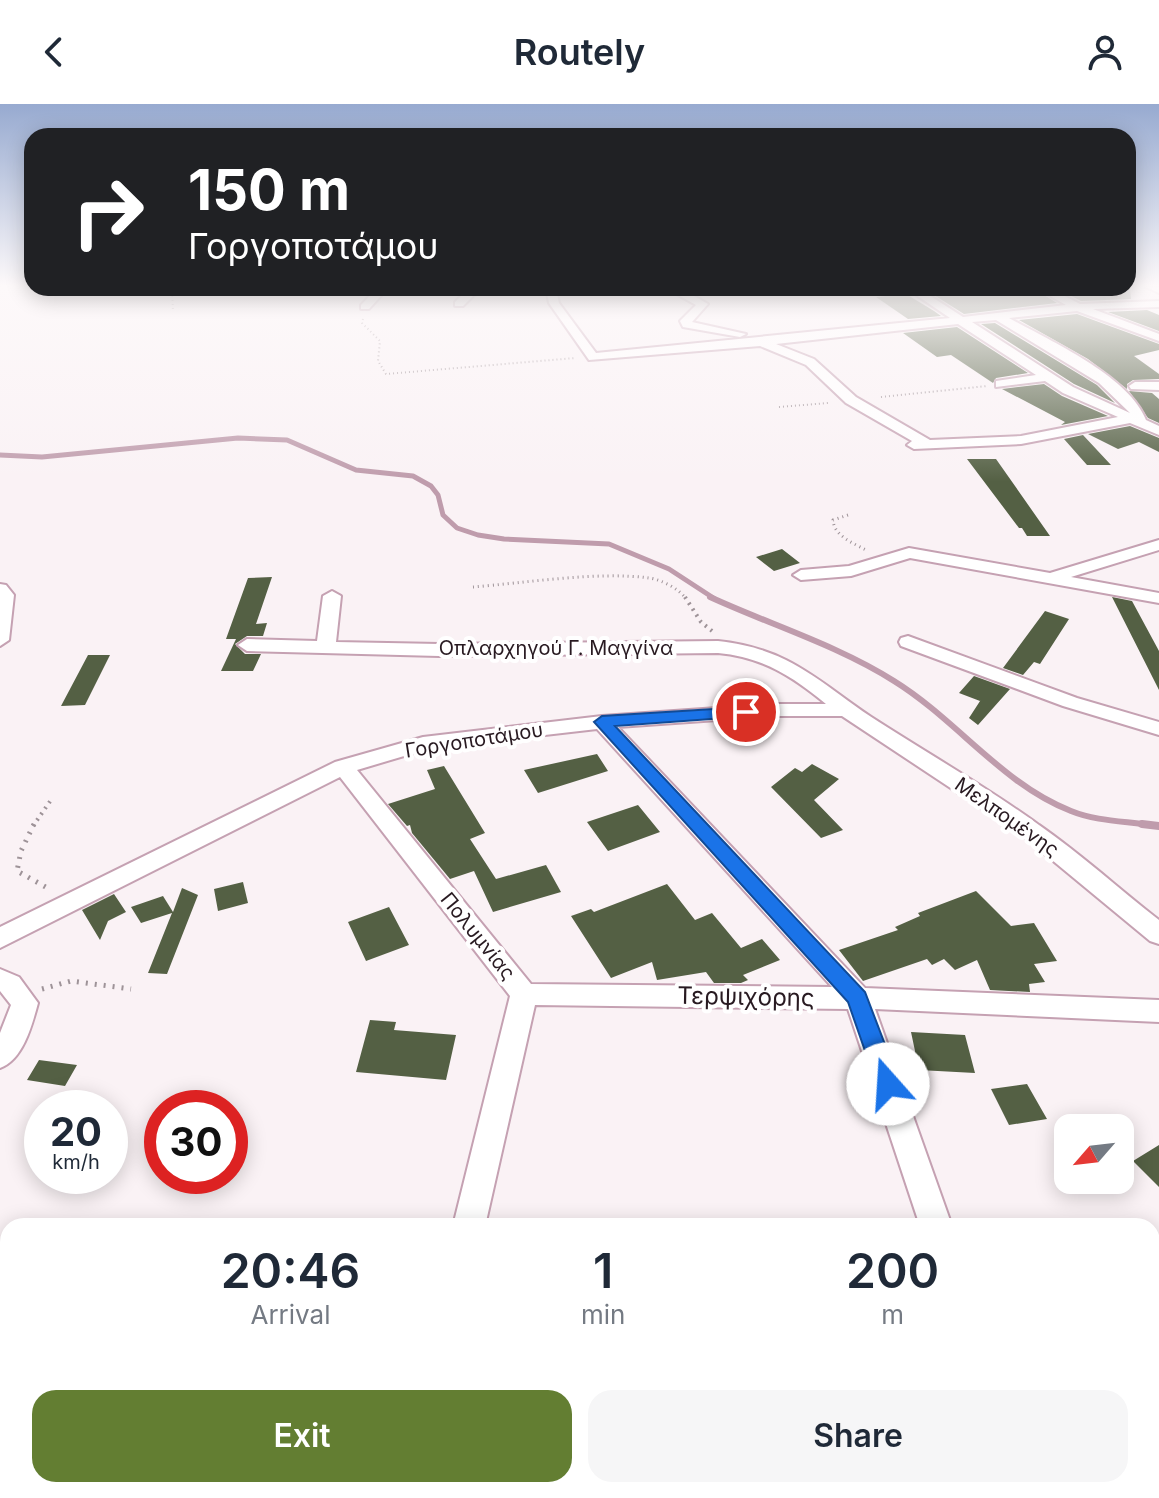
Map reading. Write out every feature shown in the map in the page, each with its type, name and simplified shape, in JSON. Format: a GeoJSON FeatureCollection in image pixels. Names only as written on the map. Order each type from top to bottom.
{"type":"FeatureCollection","features":[{"type":"Feature","properties":{"kind":"street"},"geometry":{"type":"LineString","coordinates":[[589,352],[593,357],[649,352]]}},
{"type":"Feature","properties":{"kind":"street"},"geometry":{"type":"LineString","coordinates":[[784,352],[815,366],[851,400],[929,445]]}},
{"type":"Feature","properties":{"kind":"street"},"geometry":{"type":"LineString","coordinates":[[1007,352],[1046,377],[1159,431]]}},
{"type":"Feature","properties":{"kind":"street"},"geometry":{"type":"LineString","coordinates":[[1057,352],[1113,386],[1137,410],[1136,421]]}},
{"type":"Feature","properties":{"kind":"street"},"geometry":{"type":"LineString","coordinates":[[1000,384],[1046,377]]}},
{"type":"Feature","properties":{"kind":"street"},"geometry":{"type":"LineString","coordinates":[[1135,386],[1159,386]]}},
{"type":"Feature","properties":{"kind":"street"},"geometry":{"type":"LineString","coordinates":[[908,445],[1021,440],[1136,421]]}},
{"type":"Feature","properties":{"kind":"street"},"geometry":{"type":"LineString","coordinates":[[1051,577],[1159,545]]}},
{"type":"Feature","properties":{"kind":"street"},"geometry":{"type":"LineString","coordinates":[[801,575],[851,571],[909,553],[1159,598]]}},
{"type":"Feature","properties":{"kind":"street"},"geometry":{"type":"LineString","coordinates":[[0,589],[5,595],[0,640]]}},
{"type":"Feature","properties":{"kind":"street"},"geometry":{"type":"LineString","coordinates":[[326,646],[332,596]]}},
{"type":"Feature","properties":{"kind":"street"},"geometry":{"type":"LineString","coordinates":[[908,642],[1056,697],[1159,729]]}},
{"type":"Feature","properties":{"kind":"street","name":"Οπλαρχηγού Γ. Μαγγίνα"},"geometry":{"type":"LineString","coordinates":[[247,645],[439,650],[731,648],[776,660],[846,710]]}},
{"type":"Feature","properties":{"kind":"street","name":"Γοργοποτάμου"},"geometry":{"type":"LineString","coordinates":[[0,938],[343,767],[430,742],[602,722],[775,710],[846,710]]}},
{"type":"Feature","properties":{"kind":"street","name":"Μελπομένης"},"geometry":{"type":"LineString","coordinates":[[846,710],[1031,830],[1159,934]]}},
{"type":"Feature","properties":{"kind":"street"},"geometry":{"type":"LineString","coordinates":[[602,722],[858,998],[933,1218]]}},
{"type":"Feature","properties":{"kind":"street","name":"Πολυμνίας"},"geometry":{"type":"LineString","coordinates":[[343,767],[524,994],[471,1218]]}},
{"type":"Feature","properties":{"kind":"street"},"geometry":{"type":"LineString","coordinates":[[0,979],[10,984],[25,1003],[16,1031],[0,1056]]}},
{"type":"Feature","properties":{"kind":"street","name":"Τερψιχόρης"},"geometry":{"type":"LineString","coordinates":[[524,994],[858,998],[1159,1011]]}},
{"type":"Feature","properties":{"kind":"path"},"geometry":{"type":"LineString","coordinates":[[379,352],[378,361],[386,374],[593,357]]}},
{"type":"Feature","properties":{"kind":"path"},"geometry":{"type":"LineString","coordinates":[[779,407],[1000,384]]}},
{"type":"Feature","properties":{"kind":"path"},"geometry":{"type":"LineString","coordinates":[[848,515],[833,520],[833,526],[840,535],[886,559]]}},
{"type":"Feature","properties":{"kind":"path"},"geometry":{"type":"LineString","coordinates":[[473,587],[625,576],[653,578],[683,593],[701,622],[731,648]]}},
{"type":"Feature","properties":{"kind":"path"},"geometry":{"type":"LineString","coordinates":[[51,800],[28,831],[17,871],[34,883],[76,899]]}},
{"type":"Feature","properties":{"kind":"path"},"geometry":{"type":"LineString","coordinates":[[21,997],[71,981],[131,989]]}},
{"type":"Feature","properties":{"kind":"building"},"geometry":{"type":"Polygon","coordinates":[[[930,352],[996,352],[1028,373],[996,378],[993,383],[951,355],[937,357],[930,352]]]}},
{"type":"Feature","properties":{"kind":"building"},"geometry":{"type":"Polygon","coordinates":[[[1024,352],[1043,352],[1097,385],[1115,403],[1074,384],[1024,352]]]}},
{"type":"Feature","properties":{"kind":"building"},"geometry":{"type":"Polygon","coordinates":[[[1076,352],[1150,352],[1134,356],[1159,374],[1159,379],[1133,380],[1127,384],[1127,389],[1076,352]]]}},
{"type":"Feature","properties":{"kind":"building"},"geometry":{"type":"Polygon","coordinates":[[[1044,384],[1062,396],[1108,416],[1061,425],[1065,422],[1002,389],[1044,384]]]}},
{"type":"Feature","properties":{"kind":"building"},"geometry":{"type":"Polygon","coordinates":[[[1129,391],[1152,393],[1159,399],[1159,423],[1148,418],[1129,391]]]}},
{"type":"Feature","properties":{"kind":"building"},"geometry":{"type":"Polygon","coordinates":[[[1130,426],[1159,438],[1159,452],[1139,442],[1118,449],[1088,434],[1130,426]]]}},
{"type":"Feature","properties":{"kind":"building"},"geometry":{"type":"Polygon","coordinates":[[[1083,435],[1111,465],[1087,465],[1064,439],[1083,435]]]}},
{"type":"Feature","properties":{"kind":"building"},"geometry":{"type":"Polygon","coordinates":[[[967,459],[996,459],[1050,536],[1027,536],[967,459]]]}},
{"type":"Feature","properties":{"kind":"building"},"geometry":{"type":"Polygon","coordinates":[[[782,549],[800,563],[774,571],[756,557],[782,549]]]}},
{"type":"Feature","properties":{"kind":"building"},"geometry":{"type":"Polygon","coordinates":[[[272,577],[256,624],[267,623],[263,636],[247,636],[235,644],[245,654],[261,654],[253,671],[221,671],[236,639],[226,639],[248,578],[272,577]]]}},
{"type":"Feature","properties":{"kind":"building"},"geometry":{"type":"Polygon","coordinates":[[[1112,597],[1132,601],[1159,651],[1159,690],[1112,597]]]}},
{"type":"Feature","properties":{"kind":"building"},"geometry":{"type":"Polygon","coordinates":[[[1045,611],[1069,619],[1040,664],[1034,662],[1023,675],[1003,668],[1045,611]]]}},
{"type":"Feature","properties":{"kind":"building"},"geometry":{"type":"Polygon","coordinates":[[[88,655],[110,655],[85,705],[61,706],[88,655]]]}},
{"type":"Feature","properties":{"kind":"building"},"geometry":{"type":"Polygon","coordinates":[[[974,676],[1010,689],[978,725],[969,718],[982,698],[980,701],[959,693],[974,676]]]}},
{"type":"Feature","properties":{"kind":"building"},"geometry":{"type":"Polygon","coordinates":[[[597,754],[608,771],[538,793],[524,770],[597,754]]]}},
{"type":"Feature","properties":{"kind":"building"},"geometry":{"type":"Polygon","coordinates":[[[812,764],[839,779],[814,800],[843,830],[821,838],[771,787],[795,768],[802,772],[812,764]]]}},
{"type":"Feature","properties":{"kind":"building"},"geometry":{"type":"Polygon","coordinates":[[[444,766],[485,833],[470,839],[496,879],[546,865],[561,892],[493,912],[474,871],[450,879],[412,833],[410,825],[407,826],[388,804],[435,789],[427,770],[444,766]]]}},
{"type":"Feature","properties":{"kind":"building"},"geometry":{"type":"Polygon","coordinates":[[[638,805],[660,832],[608,851],[587,822],[638,805]]]}},
{"type":"Feature","properties":{"kind":"building"},"geometry":{"type":"Polygon","coordinates":[[[243,882],[248,903],[218,911],[214,889],[243,882]]]}},
{"type":"Feature","properties":{"kind":"building"},"geometry":{"type":"Polygon","coordinates":[[[667,884],[695,920],[712,913],[741,948],[762,939],[780,960],[743,975],[748,980],[741,983],[714,983],[706,972],[657,980],[652,962],[611,978],[571,916],[591,909],[594,912],[667,884]]]}},
{"type":"Feature","properties":{"kind":"building"},"geometry":{"type":"Polygon","coordinates":[[[182,888],[198,895],[167,974],[148,973],[172,913],[141,923],[131,907],[163,896],[173,912],[182,888]]]}},
{"type":"Feature","properties":{"kind":"building"},"geometry":{"type":"Polygon","coordinates":[[[976,891],[1011,926],[1034,923],[1057,961],[1034,964],[1045,982],[1029,984],[1030,992],[990,990],[977,960],[955,970],[944,959],[932,965],[927,959],[863,981],[839,950],[898,930],[895,927],[920,916],[918,913],[976,891]]]}},
{"type":"Feature","properties":{"kind":"building"},"geometry":{"type":"Polygon","coordinates":[[[114,894],[126,912],[108,921],[100,940],[82,910],[114,894]]]}},
{"type":"Feature","properties":{"kind":"building"},"geometry":{"type":"Polygon","coordinates":[[[389,907],[409,945],[366,961],[348,922],[389,907]]]}},
{"type":"Feature","properties":{"kind":"building"},"geometry":{"type":"Polygon","coordinates":[[[370,1020],[396,1022],[394,1030],[456,1035],[446,1080],[356,1072],[370,1020]]]}},
{"type":"Feature","properties":{"kind":"building"},"geometry":{"type":"Polygon","coordinates":[[[911,1032],[965,1035],[975,1073],[919,1070],[911,1032]]]}},
{"type":"Feature","properties":{"kind":"building"},"geometry":{"type":"Polygon","coordinates":[[[39,1060],[77,1065],[65,1086],[27,1080],[39,1060]]]}},
{"type":"Feature","properties":{"kind":"building"},"geometry":{"type":"Polygon","coordinates":[[[1027,1084],[1047,1119],[1009,1125],[991,1089],[1027,1084]]]}},
{"type":"Feature","properties":{"kind":"building"},"geometry":{"type":"Polygon","coordinates":[[[1159,1145],[1159,1187],[1134,1162],[1159,1145]]]}},
{"type":"Feature","properties":{"kind":"waterway"},"geometry":{"type":"LineString","coordinates":[[0,455],[42,457],[238,438],[287,440],[356,470],[413,476],[431,486],[438,495],[443,515],[457,528],[504,539],[609,544],[669,569],[715,599]]}},
{"type":"Feature","properties":{"kind":"waterway"},"geometry":{"type":"LineString","coordinates":[[710,597],[827,646],[894,681],[939,714],[1001,768],[1046,799],[1092,817],[1156,826]]}},
{"type":"Feature","properties":{"kind":"waterway"},"geometry":{"type":"LineString","coordinates":[[1142,824],[1159,826]]}},
{"type":"Feature","properties":{"kind":"route"},"geometry":{"type":"LineString","coordinates":[[746,712],[602,722],[858,998],[888,1084]]}}]}
